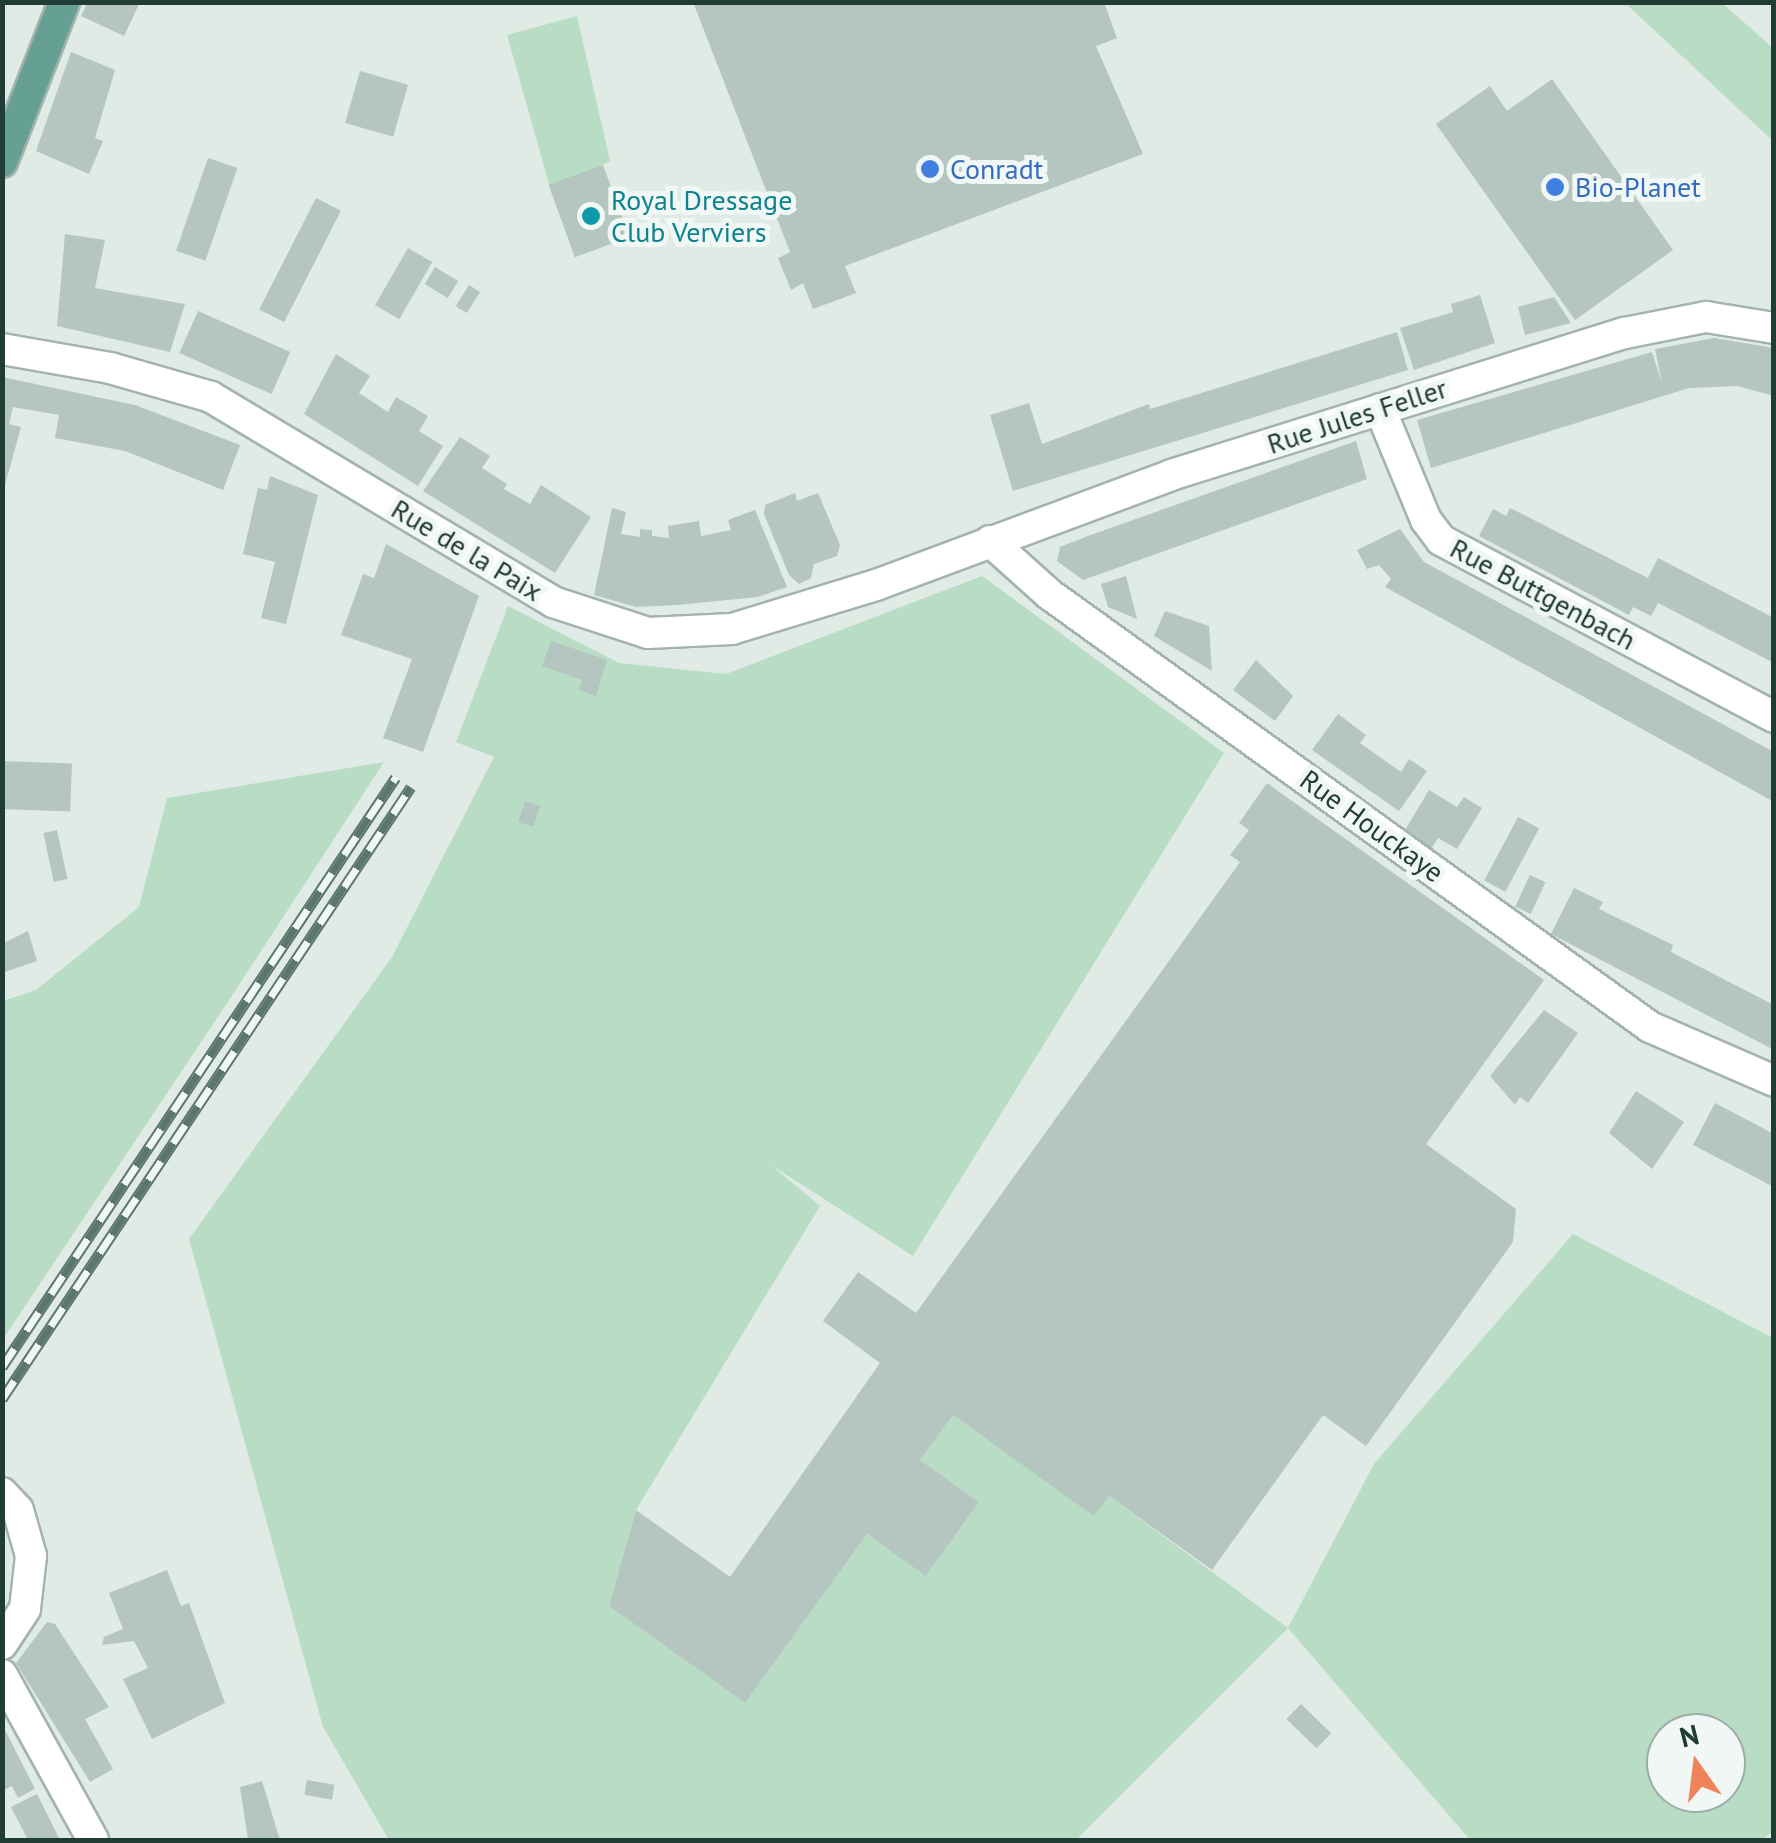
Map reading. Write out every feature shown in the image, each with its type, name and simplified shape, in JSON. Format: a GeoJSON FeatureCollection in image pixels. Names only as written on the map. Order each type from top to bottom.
{"type":"FeatureCollection","features":[{"type":"Feature","properties":{"kind":"main road"},"geometry":{"type":"LineString","coordinates":[[2,162],[11,101],[64,2]]}},
{"type":"Feature","properties":{"kind":"street","name":"Rue Jules Feller"},"geometry":{"type":"LineString","coordinates":[[949,556],[1380,409],[1664,323],[1706,317],[1774,328]]}},
{"type":"Feature","properties":{"kind":"street","name":"Rue de la Paix"},"geometry":{"type":"LineString","coordinates":[[2,349],[110,368],[211,397],[553,602],[648,632],[732,629],[949,556]]}},
{"type":"Feature","properties":{"kind":"street","name":"Rue Buttgenbach"},"geometry":{"type":"LineString","coordinates":[[1380,409],[1426,520],[1442,540],[1774,717]]}},
{"type":"Feature","properties":{"kind":"street","name":"Rue Houckaye"},"geometry":{"type":"LineString","coordinates":[[990,541],[1049,594],[1650,1027],[1774,1081]]}},
{"type":"Feature","properties":{"kind":"street"},"geometry":{"type":"LineString","coordinates":[[2,1492],[18,1510],[31,1556],[25,1610],[2,1644]]}},
{"type":"Feature","properties":{"kind":"street"},"geometry":{"type":"LineString","coordinates":[[2,1675],[93,1840]]}},
{"type":"Feature","properties":{"kind":"green space"},"geometry":{"type":"Polygon","coordinates":[[[1625,3],[1722,3],[1773,48],[1773,141],[1625,3]]]}},
{"type":"Feature","properties":{"kind":"green space"},"geometry":{"type":"Polygon","coordinates":[[[577,16],[610,161],[551,191],[507,35],[577,16]]]}},
{"type":"Feature","properties":{"kind":"green space"},"geometry":{"type":"Polygon","coordinates":[[[982,576],[1224,753],[913,1256],[771,1165],[820,1206],[636,1510],[609,1606],[745,1703],[867,1534],[927,1575],[979,1502],[920,1460],[953,1415],[1094,1515],[1109,1496],[1288,1628],[1076,1840],[389,1840],[323,1727],[189,1239],[392,957],[494,757],[456,742],[508,606],[619,663],[726,674],[982,576]]]}},
{"type":"Feature","properties":{"kind":"green space"},"geometry":{"type":"Polygon","coordinates":[[[384,762],[3,1339],[3,1001],[36,990],[139,907],[167,798],[384,762]]]}},
{"type":"Feature","properties":{"kind":"green space"},"geometry":{"type":"Polygon","coordinates":[[[1573,1234],[1773,1338],[1773,1832],[1761,1840],[1470,1840],[1288,1628],[1374,1464],[1573,1234]]]}},
{"type":"Feature","properties":{"kind":"building"},"geometry":{"type":"Polygon","coordinates":[[[88,2],[140,2],[124,36],[81,16],[88,2]]]}},
{"type":"Feature","properties":{"kind":"building","name":"Conradt"},"geometry":{"type":"Polygon","coordinates":[[[693,2],[1104,2],[1117,38],[1096,46],[1143,154],[845,266],[856,293],[813,309],[803,283],[791,290],[778,258],[790,252],[693,2]]]}},
{"type":"Feature","properties":{"kind":"building"},"geometry":{"type":"Polygon","coordinates":[[[71,52],[115,70],[95,138],[103,141],[89,174],[36,151],[71,52]]]}},
{"type":"Feature","properties":{"kind":"building"},"geometry":{"type":"Polygon","coordinates":[[[360,71],[408,85],[393,137],[345,123],[360,71]]]}},
{"type":"Feature","properties":{"kind":"building","name":"Bio-Planet"},"geometry":{"type":"Polygon","coordinates":[[[1552,79],[1673,250],[1575,320],[1436,124],[1490,86],[1507,111],[1552,79]]]}},
{"type":"Feature","properties":{"kind":"building"},"geometry":{"type":"Polygon","coordinates":[[[208,158],[237,168],[205,261],[176,251],[208,158]]]}},
{"type":"Feature","properties":{"kind":"building","name":"Royal Dressage Club Verviers"},"geometry":{"type":"Polygon","coordinates":[[[603,165],[629,237],[575,257],[548,185],[603,165]]]}},
{"type":"Feature","properties":{"kind":"building"},"geometry":{"type":"Polygon","coordinates":[[[316,198],[341,211],[284,322],[259,309],[316,198]]]}},
{"type":"Feature","properties":{"kind":"building"},"geometry":{"type":"Polygon","coordinates":[[[65,234],[105,240],[95,288],[185,304],[170,352],[57,326],[65,234]]]}},
{"type":"Feature","properties":{"kind":"building"},"geometry":{"type":"Polygon","coordinates":[[[408,248],[432,262],[399,319],[375,305],[408,248]]]}},
{"type":"Feature","properties":{"kind":"building"},"geometry":{"type":"Polygon","coordinates":[[[435,267],[458,281],[448,298],[425,284],[435,267]]]}},
{"type":"Feature","properties":{"kind":"building"},"geometry":{"type":"Polygon","coordinates":[[[469,285],[480,292],[467,313],[456,306],[469,285]]]}},
{"type":"Feature","properties":{"kind":"building"},"geometry":{"type":"Polygon","coordinates":[[[1480,295],[1495,343],[1414,370],[1400,328],[1453,312],[1451,304],[1480,295]]]}},
{"type":"Feature","properties":{"kind":"building"},"geometry":{"type":"Polygon","coordinates":[[[1554,297],[1571,323],[1525,335],[1518,307],[1554,297]]]}},
{"type":"Feature","properties":{"kind":"building"},"geometry":{"type":"Polygon","coordinates":[[[198,311],[290,352],[272,394],[179,353],[198,311]]]}},
{"type":"Feature","properties":{"kind":"building"},"geometry":{"type":"Polygon","coordinates":[[[1397,332],[1408,370],[1013,491],[990,415],[1029,403],[1042,444],[1149,404],[1150,409],[1397,332]]]}},
{"type":"Feature","properties":{"kind":"building"},"geometry":{"type":"Polygon","coordinates":[[[1714,338],[1774,348],[1774,396],[1737,386],[1689,388],[1431,468],[1417,420],[1652,352],[1662,383],[1655,349],[1714,338]]]}},
{"type":"Feature","properties":{"kind":"building"},"geometry":{"type":"Polygon","coordinates":[[[336,354],[370,376],[359,393],[388,412],[396,397],[428,416],[419,431],[443,446],[418,486],[304,414],[336,354]]]}},
{"type":"Feature","properties":{"kind":"building"},"geometry":{"type":"Polygon","coordinates":[[[2,377],[135,405],[240,445],[223,490],[125,451],[55,438],[59,415],[13,407],[9,424],[21,427],[2,496],[2,377]]]}},
{"type":"Feature","properties":{"kind":"building"},"geometry":{"type":"Polygon","coordinates":[[[460,437],[490,456],[482,468],[507,484],[504,489],[530,504],[541,485],[591,517],[555,573],[423,491],[460,437]]]}},
{"type":"Feature","properties":{"kind":"building"},"geometry":{"type":"Polygon","coordinates":[[[1356,441],[1367,479],[1083,580],[1057,561],[1060,547],[1356,441]]]}},
{"type":"Feature","properties":{"kind":"building"},"geometry":{"type":"Polygon","coordinates":[[[270,476],[318,495],[286,624],[261,618],[275,562],[243,554],[258,488],[267,490],[270,476]]]}},
{"type":"Feature","properties":{"kind":"building"},"geometry":{"type":"Polygon","coordinates":[[[795,493],[797,501],[818,493],[840,545],[837,556],[814,564],[811,578],[799,584],[789,575],[764,514],[765,505],[795,493]]]}},
{"type":"Feature","properties":{"kind":"building"},"geometry":{"type":"Polygon","coordinates":[[[612,508],[626,512],[621,534],[640,537],[640,529],[652,530],[652,536],[669,538],[668,526],[699,521],[701,536],[731,530],[728,520],[755,510],[787,587],[758,597],[636,607],[594,595],[612,508]]]}},
{"type":"Feature","properties":{"kind":"building"},"geometry":{"type":"Polygon","coordinates":[[[1510,508],[1648,578],[1658,558],[1774,618],[1774,663],[1658,603],[1651,616],[1633,607],[1629,615],[1479,536],[1493,509],[1506,516],[1510,508]]]}},
{"type":"Feature","properties":{"kind":"building"},"geometry":{"type":"Polygon","coordinates":[[[1400,529],[1424,562],[1774,752],[1774,802],[1385,587],[1391,579],[1379,565],[1367,569],[1357,550],[1400,529]]]}},
{"type":"Feature","properties":{"kind":"building"},"geometry":{"type":"Polygon","coordinates":[[[386,544],[479,596],[423,752],[383,738],[412,659],[341,635],[363,574],[374,578],[386,544]]]}},
{"type":"Feature","properties":{"kind":"building"},"geometry":{"type":"Polygon","coordinates":[[[1126,576],[1137,619],[1108,607],[1101,584],[1126,576]]]}},
{"type":"Feature","properties":{"kind":"building"},"geometry":{"type":"Polygon","coordinates":[[[1165,611],[1209,626],[1212,671],[1154,636],[1165,611]]]}},
{"type":"Feature","properties":{"kind":"building"},"geometry":{"type":"Polygon","coordinates":[[[551,641],[607,660],[596,696],[579,690],[582,680],[542,666],[551,641]]]}},
{"type":"Feature","properties":{"kind":"building"},"geometry":{"type":"Polygon","coordinates":[[[1256,660],[1293,696],[1275,721],[1233,690],[1256,660]]]}},
{"type":"Feature","properties":{"kind":"building"},"geometry":{"type":"Polygon","coordinates":[[[1338,714],[1366,735],[1360,743],[1401,772],[1409,759],[1427,771],[1399,811],[1312,750],[1338,714]]]}},
{"type":"Feature","properties":{"kind":"building"},"geometry":{"type":"Polygon","coordinates":[[[2,761],[72,763],[70,811],[2,809],[2,761]]]}},
{"type":"Feature","properties":{"kind":"building"},"geometry":{"type":"Polygon","coordinates":[[[1267,783],[1544,980],[1426,1144],[1516,1209],[1513,1242],[1366,1446],[1323,1415],[1212,1570],[1109,1496],[1094,1516],[953,1415],[920,1460],[979,1502],[926,1576],[867,1534],[745,1703],[609,1606],[636,1510],[730,1577],[880,1363],[823,1321],[858,1272],[916,1313],[1240,862],[1230,855],[1249,830],[1239,823],[1267,783]]]}},
{"type":"Feature","properties":{"kind":"building"},"geometry":{"type":"Polygon","coordinates":[[[1429,790],[1457,807],[1464,797],[1482,808],[1457,849],[1438,838],[1431,849],[1404,832],[1429,790]]]}},
{"type":"Feature","properties":{"kind":"building"},"geometry":{"type":"Polygon","coordinates":[[[525,801],[540,806],[533,827],[518,822],[525,801]]]}},
{"type":"Feature","properties":{"kind":"building"},"geometry":{"type":"Polygon","coordinates":[[[1518,817],[1539,828],[1505,892],[1484,881],[1518,817]]]}},
{"type":"Feature","properties":{"kind":"building"},"geometry":{"type":"Polygon","coordinates":[[[57,830],[67,879],[54,882],[43,833],[57,830]]]}},
{"type":"Feature","properties":{"kind":"building"},"geometry":{"type":"Polygon","coordinates":[[[1530,875],[1545,882],[1531,914],[1515,907],[1530,875]]]}},
{"type":"Feature","properties":{"kind":"building"},"geometry":{"type":"Polygon","coordinates":[[[1574,888],[1603,902],[1599,909],[1673,945],[1671,952],[1774,1005],[1774,1050],[1551,934],[1574,888]]]}},
{"type":"Feature","properties":{"kind":"building"},"geometry":{"type":"Polygon","coordinates":[[[28,931],[37,961],[2,973],[2,944],[28,931]]]}},
{"type":"Feature","properties":{"kind":"building"},"geometry":{"type":"Polygon","coordinates":[[[1544,1010],[1578,1033],[1528,1103],[1520,1097],[1515,1105],[1490,1076],[1544,1010]]]}},
{"type":"Feature","properties":{"kind":"building"},"geometry":{"type":"Polygon","coordinates":[[[1636,1091],[1684,1122],[1652,1169],[1609,1133],[1636,1091]]]}},
{"type":"Feature","properties":{"kind":"building"},"geometry":{"type":"Polygon","coordinates":[[[1715,1103],[1774,1134],[1774,1187],[1693,1145],[1715,1103]]]}},
{"type":"Feature","properties":{"kind":"building"},"geometry":{"type":"Polygon","coordinates":[[[167,1570],[181,1606],[189,1603],[225,1703],[152,1739],[123,1679],[148,1668],[134,1641],[102,1645],[104,1637],[123,1629],[109,1593],[167,1570]]]}},
{"type":"Feature","properties":{"kind":"building"},"geometry":{"type":"Polygon","coordinates":[[[47,1622],[55,1624],[109,1707],[85,1719],[113,1769],[90,1782],[16,1663],[47,1622]]]}},
{"type":"Feature","properties":{"kind":"building"},"geometry":{"type":"Polygon","coordinates":[[[1301,1704],[1331,1733],[1317,1748],[1286,1719],[1301,1704]]]}},
{"type":"Feature","properties":{"kind":"building"},"geometry":{"type":"Polygon","coordinates":[[[2,1724],[35,1789],[18,1798],[12,1786],[2,1791],[2,1724]]]}},
{"type":"Feature","properties":{"kind":"building"},"geometry":{"type":"Polygon","coordinates":[[[307,1780],[335,1785],[332,1800],[304,1795],[307,1780]]]}},
{"type":"Feature","properties":{"kind":"building"},"geometry":{"type":"Polygon","coordinates":[[[262,1781],[280,1840],[248,1840],[240,1787],[262,1781]]]}},
{"type":"Feature","properties":{"kind":"building"},"geometry":{"type":"Polygon","coordinates":[[[37,1794],[60,1840],[28,1840],[11,1807],[37,1794]]]}},
{"type":"Feature","properties":{"kind":"railway"},"geometry":{"type":"LineString","coordinates":[[2,1367],[396,777]]}},
{"type":"Feature","properties":{"kind":"railway"},"geometry":{"type":"LineString","coordinates":[[2,1399],[411,787]]}},
{"type":"Feature","properties":{"kind":"place","name":"Conradt"},"geometry":{"type":"Point","coordinates":[930,169]}},
{"type":"Feature","properties":{"kind":"place","name":"Bio-Planet"},"geometry":{"type":"Point","coordinates":[1555,187]}},
{"type":"Feature","properties":{"kind":"place","name":"Royal Dressage Club Verviers"},"geometry":{"type":"Point","coordinates":[591,216]}}]}
